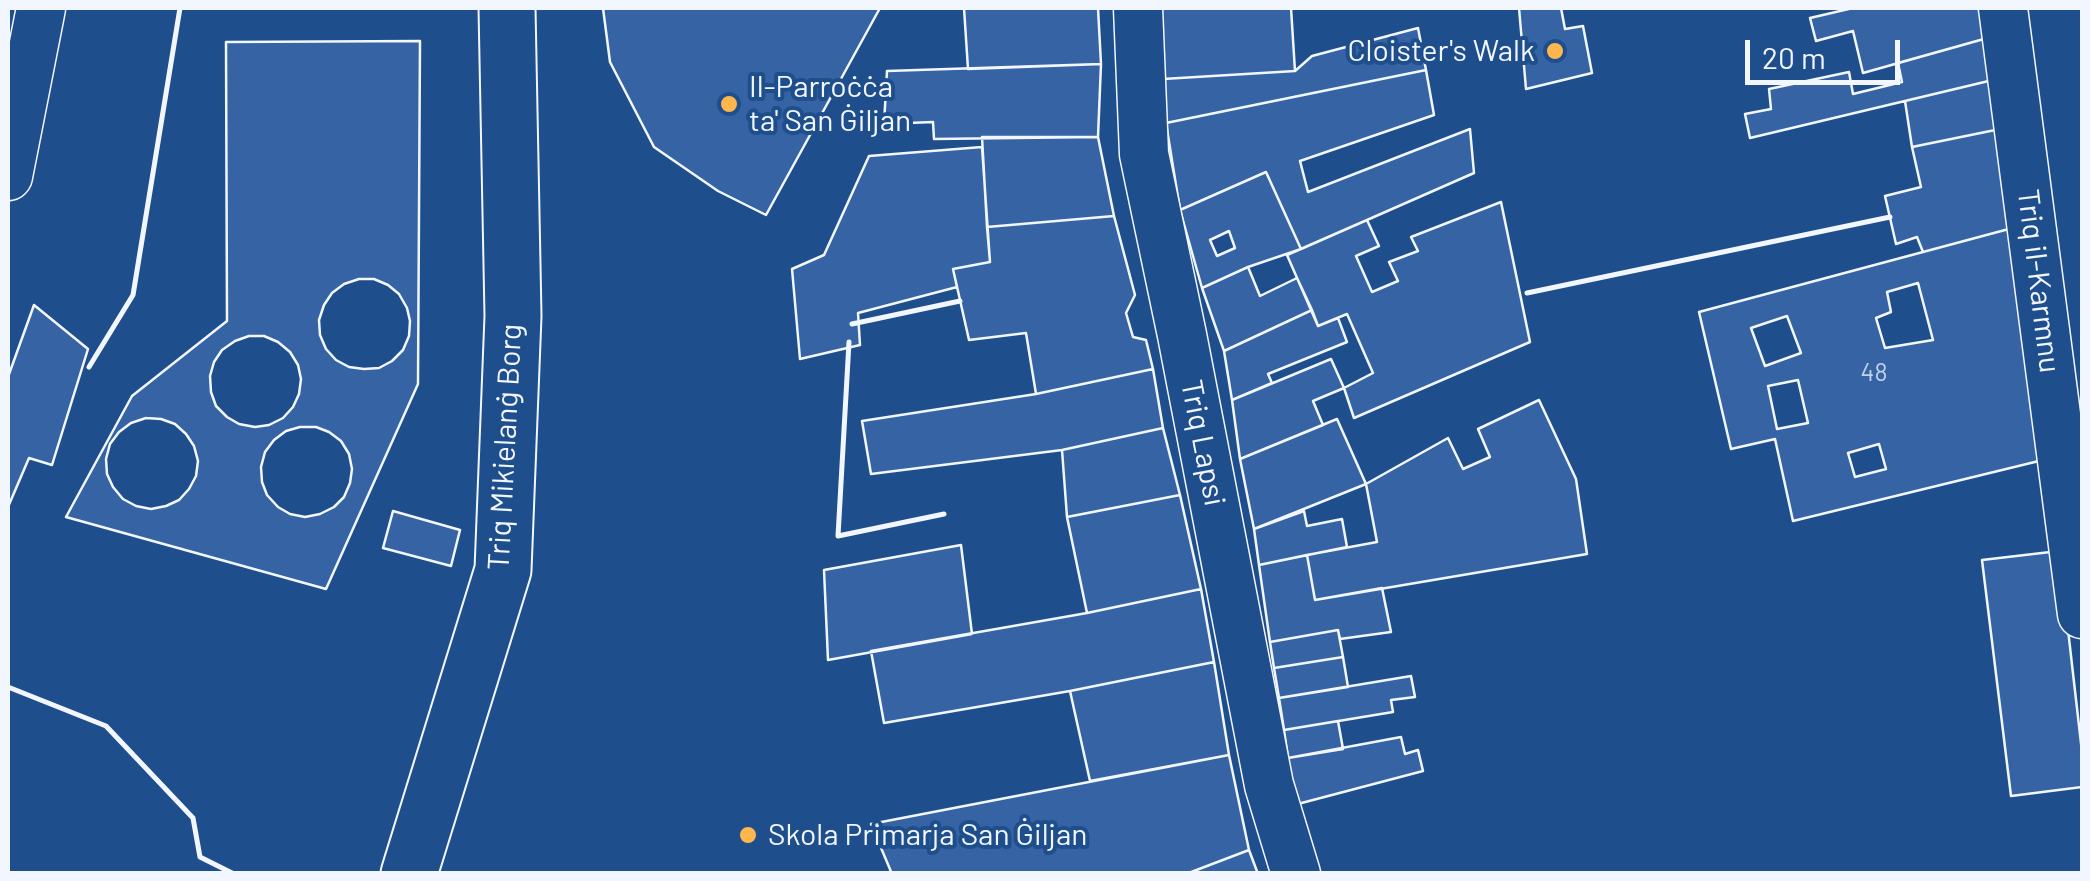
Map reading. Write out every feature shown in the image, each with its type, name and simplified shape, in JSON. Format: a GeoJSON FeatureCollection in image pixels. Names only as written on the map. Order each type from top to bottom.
{"type":"FeatureCollection","features":[{"type":"Feature","properties":{"kind":"main road","name":"Triq Mikielanġ Borg"},"geometry":{"type":"LineString","coordinates":[[409,874],[503,570],[513,316],[506,8]]}},
{"type":"Feature","properties":{"kind":"street"},"geometry":{"type":"LineString","coordinates":[[8,176],[41,8]]}},
{"type":"Feature","properties":{"kind":"street","name":"Triq Lapsi"},"geometry":{"type":"LineString","coordinates":[[1138,8],[1144,154],[1268,785],[1296,874]]}},
{"type":"Feature","properties":{"kind":"street","name":"Triq il-Karmnu"},"geometry":{"type":"LineString","coordinates":[[2003,8],[2082,614]]}},
{"type":"Feature","properties":{"kind":"building","name":"Il-Parroċċa ta' San Ġiljan"},"geometry":{"type":"Polygon","coordinates":[[[603,8],[880,8],[766,215],[718,191],[654,147],[610,62],[603,8]]]}},
{"type":"Feature","properties":{"kind":"building"},"geometry":{"type":"Polygon","coordinates":[[[964,8],[1098,8],[1101,64],[968,69],[964,8]]]}},
{"type":"Feature","properties":{"kind":"building"},"geometry":{"type":"Polygon","coordinates":[[[1159,8],[1291,8],[1295,71],[1163,79],[1159,8]]]}},
{"type":"Feature","properties":{"kind":"building","name":"Cloister's Walk"},"geometry":{"type":"Polygon","coordinates":[[[1519,8],[1561,8],[1565,29],[1583,26],[1592,73],[1526,89],[1519,8]]]}},
{"type":"Feature","properties":{"kind":"building"},"geometry":{"type":"Polygon","coordinates":[[[1853,8],[1988,8],[1991,37],[1863,73],[1853,31],[1816,41],[1810,18],[1853,8]]]}},
{"type":"Feature","properties":{"kind":"building"},"geometry":{"type":"Polygon","coordinates":[[[1418,28],[1426,70],[1166,123],[1163,79],[1295,71],[1312,56],[1418,28]]]}},
{"type":"Feature","properties":{"kind":"building"},"geometry":{"type":"Polygon","coordinates":[[[1991,37],[1997,79],[1750,138],[1745,114],[1771,109],[1769,89],[1849,72],[1853,94],[1902,82],[1898,63],[1991,37]]]}},
{"type":"Feature","properties":{"kind":"building"},"geometry":{"type":"Polygon","coordinates":[[[420,41],[418,384],[326,589],[66,517],[132,396],[227,321],[226,42],[420,41]],[[374,279],[344,284],[324,305],[320,335],[336,360],[349,367],[379,368],[403,350],[409,336],[407,308],[399,294],[374,279]],[[264,336],[235,341],[214,362],[210,376],[216,406],[239,424],[255,427],[283,418],[299,394],[301,379],[290,352],[264,336]],[[146,418],[131,423],[110,444],[107,474],[113,487],[123,499],[151,509],[179,500],[196,476],[194,446],[175,424],[146,418]],[[316,427],[286,431],[265,452],[261,467],[267,495],[290,514],[305,517],[334,507],[344,497],[352,469],[341,441],[316,427]]]}},
{"type":"Feature","properties":{"kind":"building"},"geometry":{"type":"Polygon","coordinates":[[[1101,64],[1098,137],[934,139],[933,122],[884,124],[887,71],[1101,64]]]}},
{"type":"Feature","properties":{"kind":"building"},"geometry":{"type":"Polygon","coordinates":[[[1426,70],[1434,115],[1300,161],[1308,192],[1470,129],[1474,173],[1301,249],[1266,172],[1180,210],[1166,123],[1426,70]]]}},
{"type":"Feature","properties":{"kind":"building"},"geometry":{"type":"Polygon","coordinates":[[[1997,79],[2005,128],[1912,147],[1905,101],[1997,79]]]}},
{"type":"Feature","properties":{"kind":"building"},"geometry":{"type":"Polygon","coordinates":[[[2005,128],[2020,226],[1923,252],[1917,237],[1896,244],[1885,196],[1921,187],[1912,147],[2005,128]]]}},
{"type":"Feature","properties":{"kind":"building"},"geometry":{"type":"Polygon","coordinates":[[[982,137],[1098,137],[1114,216],[987,227],[982,137]]]}},
{"type":"Feature","properties":{"kind":"building"},"geometry":{"type":"Polygon","coordinates":[[[982,147],[990,262],[953,269],[957,287],[858,313],[860,345],[800,359],[792,269],[824,255],[869,156],[982,147]]]}},
{"type":"Feature","properties":{"kind":"building"},"geometry":{"type":"Polygon","coordinates":[[[1266,172],[1301,249],[1202,288],[1180,210],[1266,172]],[[1229,231],[1210,240],[1217,256],[1235,248],[1229,231]]]}},
{"type":"Feature","properties":{"kind":"building"},"geometry":{"type":"Polygon","coordinates":[[[1501,202],[1530,342],[1354,418],[1344,388],[1373,373],[1347,314],[1318,326],[1287,255],[1367,220],[1379,246],[1356,256],[1372,292],[1398,281],[1389,262],[1418,251],[1411,237],[1501,202]]]}},
{"type":"Feature","properties":{"kind":"building"},"geometry":{"type":"Polygon","coordinates":[[[1114,216],[1135,295],[1126,313],[1133,337],[1146,340],[1153,369],[1036,394],[1026,333],[969,340],[953,269],[990,262],[987,227],[1114,216]]]}},
{"type":"Feature","properties":{"kind":"building"},"geometry":{"type":"Polygon","coordinates":[[[2020,226],[2043,460],[1793,521],[1775,439],[1731,449],[1699,312],[2020,226]],[[1918,283],[1887,292],[1891,312],[1876,318],[1885,348],[1933,340],[1918,283]],[[1787,316],[1751,328],[1765,366],[1801,353],[1787,316]],[[1798,380],[1768,386],[1777,429],[1808,423],[1798,380]],[[1879,444],[1848,453],[1855,477],[1886,469],[1879,444]]]}},
{"type":"Feature","properties":{"kind":"building"},"geometry":{"type":"Polygon","coordinates":[[[1248,267],[1260,296],[1297,278],[1312,310],[1224,351],[1202,288],[1248,267]]]}},
{"type":"Feature","properties":{"kind":"building"},"geometry":{"type":"Polygon","coordinates":[[[34,305],[88,349],[52,465],[29,458],[8,507],[8,377],[34,305]]]}},
{"type":"Feature","properties":{"kind":"building"},"geometry":{"type":"Polygon","coordinates":[[[1312,310],[1318,326],[1338,318],[1347,342],[1268,374],[1272,383],[1232,400],[1224,351],[1312,310]]]}},
{"type":"Feature","properties":{"kind":"building"},"geometry":{"type":"Polygon","coordinates":[[[1331,359],[1344,388],[1313,401],[1323,425],[1240,459],[1232,400],[1331,359]]]}},
{"type":"Feature","properties":{"kind":"building"},"geometry":{"type":"Polygon","coordinates":[[[1153,369],[1163,428],[1062,450],[871,474],[862,421],[1036,394],[1153,369]]]}},
{"type":"Feature","properties":{"kind":"building"},"geometry":{"type":"Polygon","coordinates":[[[1539,400],[1576,479],[1587,554],[1315,600],[1307,555],[1377,542],[1366,484],[1448,438],[1463,469],[1490,457],[1478,429],[1539,400]]]}},
{"type":"Feature","properties":{"kind":"building"},"geometry":{"type":"Polygon","coordinates":[[[1337,419],[1366,484],[1254,529],[1240,459],[1337,419]]]}},
{"type":"Feature","properties":{"kind":"building"},"geometry":{"type":"Polygon","coordinates":[[[1163,428],[1180,495],[1067,517],[1062,450],[1163,428]]]}},
{"type":"Feature","properties":{"kind":"building"},"geometry":{"type":"Polygon","coordinates":[[[1180,495],[1201,589],[1087,613],[1067,517],[1180,495]]]}},
{"type":"Feature","properties":{"kind":"building"},"geometry":{"type":"Polygon","coordinates":[[[393,511],[460,530],[451,566],[383,548],[393,511]]]}},
{"type":"Feature","properties":{"kind":"building"},"geometry":{"type":"Polygon","coordinates":[[[1304,511],[1307,526],[1342,519],[1347,547],[1259,565],[1254,529],[1304,511]]]}},
{"type":"Feature","properties":{"kind":"building"},"geometry":{"type":"Polygon","coordinates":[[[961,545],[972,634],[828,660],[824,570],[961,545]]]}},
{"type":"Feature","properties":{"kind":"building"},"geometry":{"type":"Polygon","coordinates":[[[2059,551],[2082,752],[2082,787],[2011,796],[1982,560],[2059,551]]]}},
{"type":"Feature","properties":{"kind":"building"},"geometry":{"type":"Polygon","coordinates":[[[1307,555],[1315,600],[1382,588],[1391,632],[1340,639],[1338,630],[1270,642],[1259,565],[1307,555]]]}},
{"type":"Feature","properties":{"kind":"building"},"geometry":{"type":"Polygon","coordinates":[[[1201,589],[1214,662],[884,723],[871,651],[1201,589]]]}},
{"type":"Feature","properties":{"kind":"building"},"geometry":{"type":"Polygon","coordinates":[[[1338,630],[1343,657],[1274,668],[1270,642],[1338,630]]]}},
{"type":"Feature","properties":{"kind":"building"},"geometry":{"type":"Polygon","coordinates":[[[1343,657],[1348,687],[1279,698],[1274,668],[1343,657]]]}},
{"type":"Feature","properties":{"kind":"building"},"geometry":{"type":"Polygon","coordinates":[[[1214,662],[1229,755],[1090,781],[1070,691],[1214,662]]]}},
{"type":"Feature","properties":{"kind":"building"},"geometry":{"type":"Polygon","coordinates":[[[1411,676],[1415,697],[1391,700],[1393,712],[1284,730],[1279,698],[1411,676]]]}},
{"type":"Feature","properties":{"kind":"building"},"geometry":{"type":"Polygon","coordinates":[[[1338,721],[1343,749],[1288,758],[1284,730],[1338,721]]]}},
{"type":"Feature","properties":{"kind":"building"},"geometry":{"type":"Polygon","coordinates":[[[1401,737],[1405,754],[1418,750],[1423,771],[1294,805],[1288,758],[1401,737]]]}},
{"type":"Feature","properties":{"kind":"building"},"geometry":{"type":"Polygon","coordinates":[[[1229,755],[1249,850],[1186,874],[892,874],[871,824],[1229,755]]]}},
{"type":"Feature","properties":{"kind":"building"},"geometry":{"type":"Polygon","coordinates":[[[1249,850],[1258,874],[1186,874],[1249,850]]]}},
{"type":"Feature","properties":{"kind":"wall"},"geometry":{"type":"LineString","coordinates":[[89,367],[133,295],[180,8]]}},
{"type":"Feature","properties":{"kind":"wall"},"geometry":{"type":"LineString","coordinates":[[1527,293],[1890,217]]}},
{"type":"Feature","properties":{"kind":"wall"},"geometry":{"type":"LineString","coordinates":[[852,324],[960,301]]}},
{"type":"Feature","properties":{"kind":"wall"},"geometry":{"type":"LineString","coordinates":[[849,342],[838,536],[944,514]]}},
{"type":"Feature","properties":{"kind":"wall"},"geometry":{"type":"LineString","coordinates":[[8,687],[106,726],[193,818],[200,857],[234,874]]}},
{"type":"Feature","properties":{"kind":"place","name":"Cloister's Walk"},"geometry":{"type":"Point","coordinates":[1555,51]}},
{"type":"Feature","properties":{"kind":"place","name":"Il-Parroċċa ta' San Ġiljan"},"geometry":{"type":"Point","coordinates":[729,104]}},
{"type":"Feature","properties":{"kind":"place","name":"Skola Primarja San Ġiljan"},"geometry":{"type":"Point","coordinates":[748,835]}}]}
